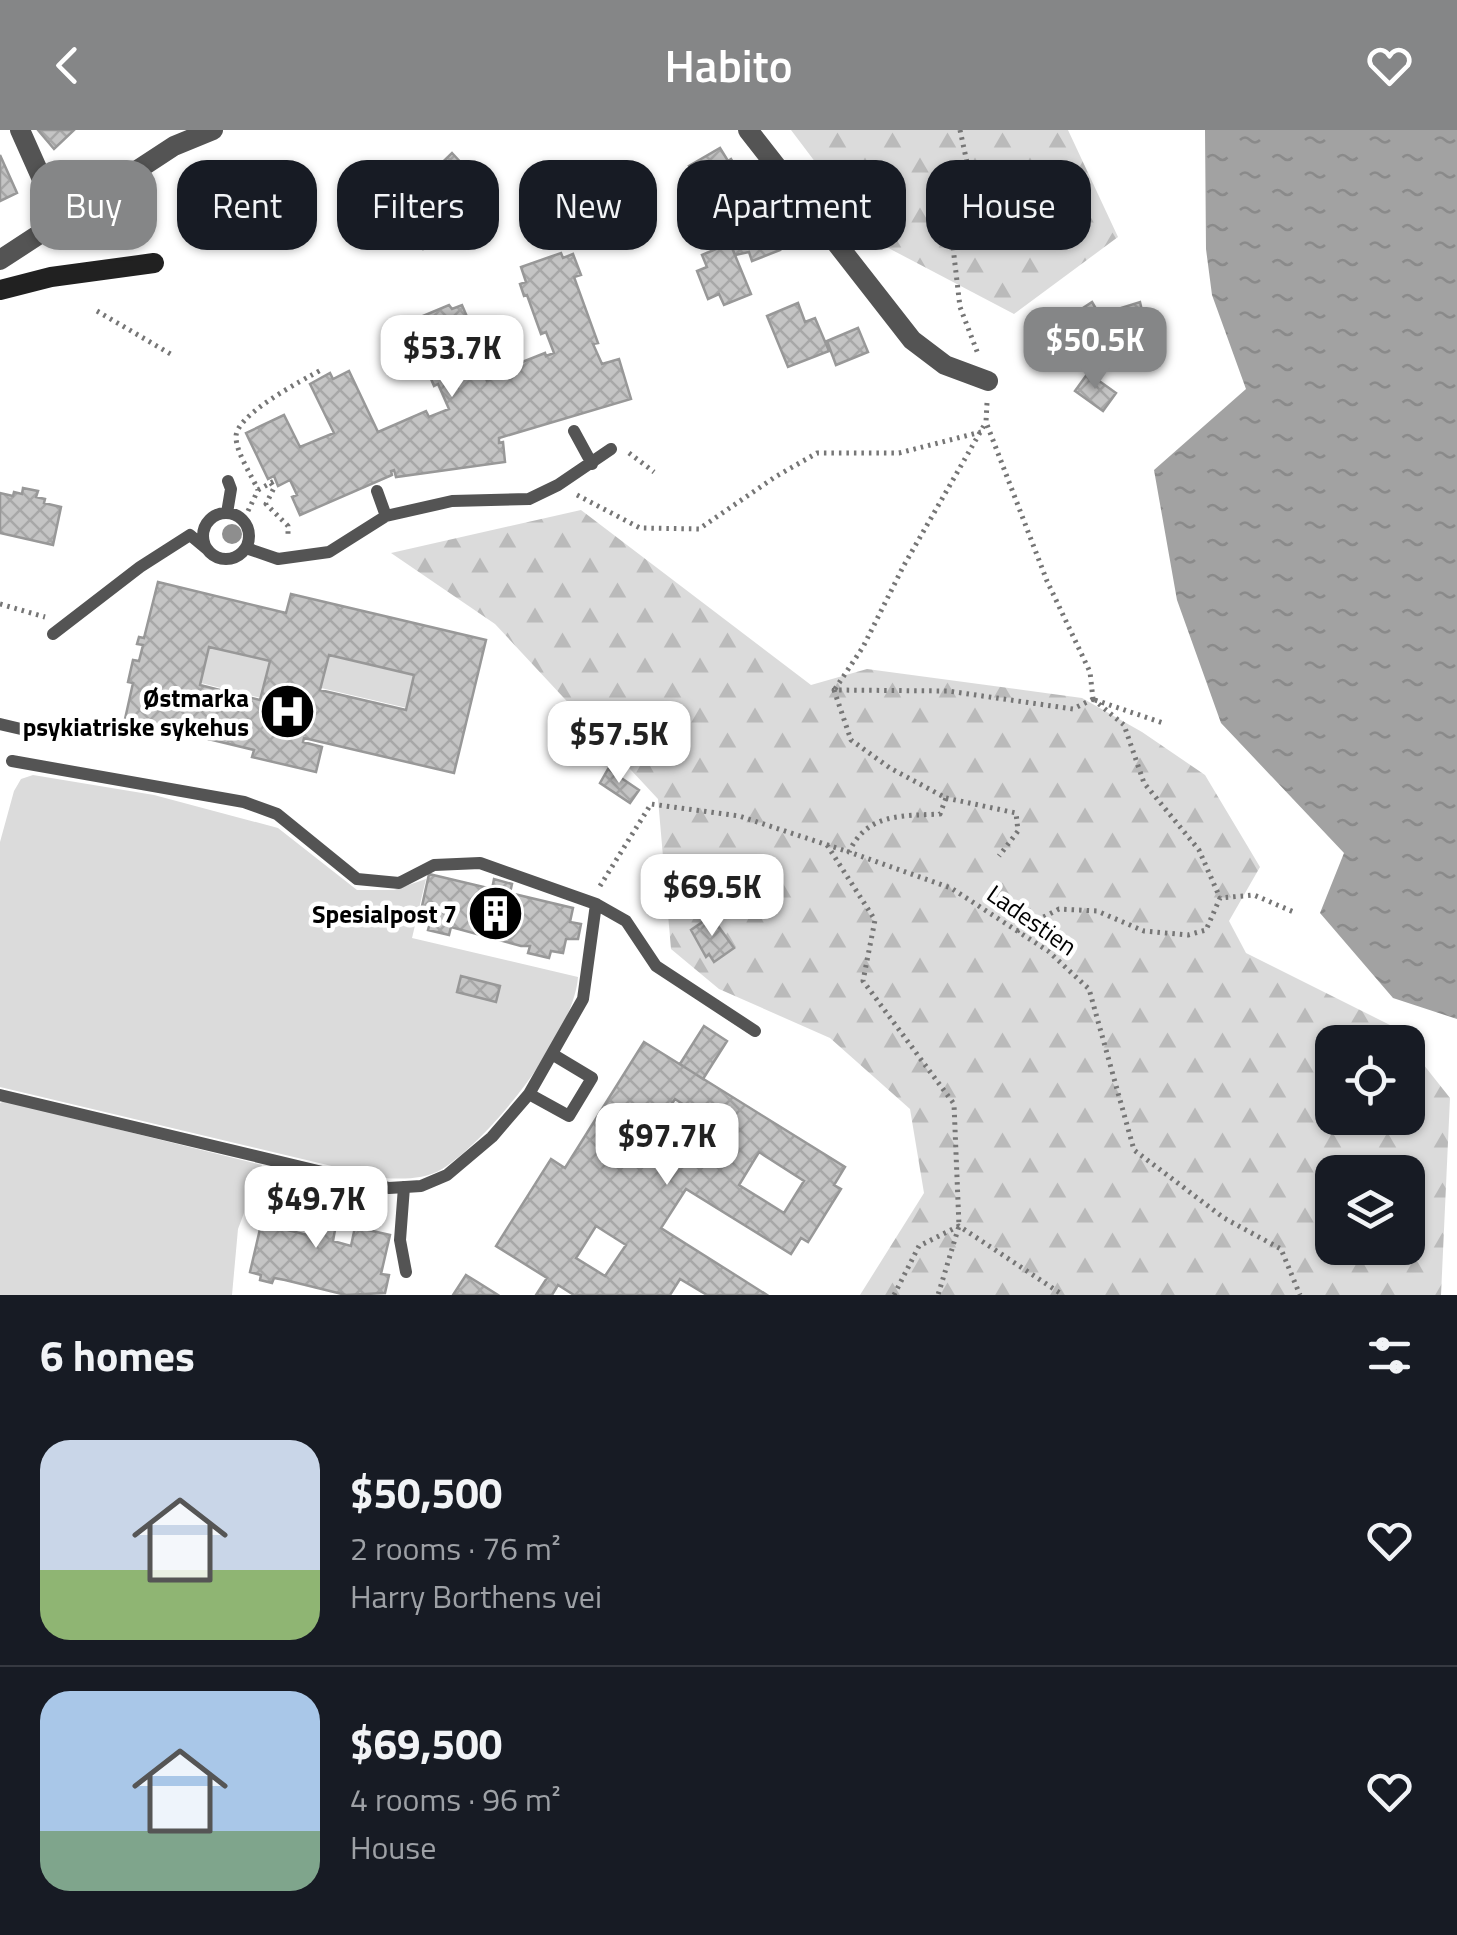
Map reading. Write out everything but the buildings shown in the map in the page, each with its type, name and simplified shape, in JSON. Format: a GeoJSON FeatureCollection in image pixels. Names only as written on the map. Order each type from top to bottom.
{"type":"FeatureCollection","features":[{"type":"Feature","properties":{"kind":"street"},"geometry":{"type":"LineString","coordinates":[[20,130],[33,160]]}},
{"type":"Feature","properties":{"kind":"street"},"geometry":{"type":"LineString","coordinates":[[144,160],[174,138],[213,130]]}},
{"type":"Feature","properties":{"kind":"street"},"geometry":{"type":"LineString","coordinates":[[748,130],[912,340],[944,366],[988,382]]}},
{"type":"Feature","properties":{"kind":"street"},"geometry":{"type":"LineString","coordinates":[[0,260],[30,241]]}},
{"type":"Feature","properties":{"kind":"street"},"geometry":{"type":"LineString","coordinates":[[0,290],[51,278],[154,263]]}},
{"type":"Feature","properties":{"kind":"lane"},"geometry":{"type":"LineString","coordinates":[[574,431],[592,464]]}},
{"type":"Feature","properties":{"kind":"lane"},"geometry":{"type":"LineString","coordinates":[[246,548],[278,559],[329,552],[386,516],[452,501],[530,499],[558,486],[611,448]]}},
{"type":"Feature","properties":{"kind":"lane"},"geometry":{"type":"LineString","coordinates":[[226,513],[231,488],[228,482]]}},
{"type":"Feature","properties":{"kind":"lane"},"geometry":{"type":"LineString","coordinates":[[377,490],[386,516]]}},
{"type":"Feature","properties":{"kind":"lane"},"geometry":{"type":"LineString","coordinates":[[53,634],[190,534],[208,550],[228,559],[246,548],[249,534],[243,520],[226,513],[208,522],[203,536],[208,550]]}},
{"type":"Feature","properties":{"kind":"lane"},"geometry":{"type":"LineString","coordinates":[[0,724],[21,728]]}},
{"type":"Feature","properties":{"kind":"lane"},"geometry":{"type":"LineString","coordinates":[[12,761],[244,802],[277,814],[356,879],[399,883],[434,865],[480,864],[593,902],[626,921],[656,966],[755,1031]]}},
{"type":"Feature","properties":{"kind":"lane"},"geometry":{"type":"LineString","coordinates":[[0,1095],[389,1188],[421,1186],[447,1175],[492,1137],[529,1094],[583,999],[593,902]]}},
{"type":"Feature","properties":{"kind":"lane"},"geometry":{"type":"LineString","coordinates":[[529,1094],[569,1116],[592,1078],[552,1054]]}},
{"type":"Feature","properties":{"kind":"lane"},"geometry":{"type":"LineString","coordinates":[[404,1187],[400,1240],[406,1272]]}},
{"type":"Feature","properties":{"kind":"path"},"geometry":{"type":"LineString","coordinates":[[834,690],[863,647],[902,567],[986,422],[988,382],[960,307],[952,247],[968,167],[960,130]]}},
{"type":"Feature","properties":{"kind":"path"},"geometry":{"type":"LineString","coordinates":[[97,311],[174,356]]}},
{"type":"Feature","properties":{"kind":"path"},"geometry":{"type":"LineString","coordinates":[[258,490],[236,438],[238,427],[290,387],[322,370]]}},
{"type":"Feature","properties":{"kind":"path"},"geometry":{"type":"LineString","coordinates":[[986,422],[1047,581],[1090,672],[1092,699],[1124,726],[1144,783],[1199,850],[1220,898],[1206,930],[1188,935],[1144,931],[1097,910],[1059,909],[1017,931]]}},
{"type":"Feature","properties":{"kind":"path"},"geometry":{"type":"LineString","coordinates":[[558,486],[640,528],[699,529],[817,454],[899,454],[981,432]]}},
{"type":"Feature","properties":{"kind":"path"},"geometry":{"type":"LineString","coordinates":[[611,448],[626,450],[654,472]]}},
{"type":"Feature","properties":{"kind":"path"},"geometry":{"type":"LineString","coordinates":[[243,520],[250,506],[258,490],[273,482],[266,504],[260,508],[250,506]]}},
{"type":"Feature","properties":{"kind":"path"},"geometry":{"type":"LineString","coordinates":[[266,504],[288,526],[288,535]]}},
{"type":"Feature","properties":{"kind":"path"},"geometry":{"type":"LineString","coordinates":[[0,604],[55,619]]}},
{"type":"Feature","properties":{"kind":"path"},"geometry":{"type":"LineString","coordinates":[[834,690],[948,691],[1072,709],[1092,699],[1162,723]]}},
{"type":"Feature","properties":{"kind":"path"},"geometry":{"type":"LineString","coordinates":[[834,690],[851,740],[890,768],[946,798],[1016,813],[1018,831],[999,856]]}},
{"type":"Feature","properties":{"kind":"path"},"geometry":{"type":"LineString","coordinates":[[849,852],[858,833],[890,816],[940,814],[946,798]]}},
{"type":"Feature","properties":{"kind":"path","name":"Ladestien"},"geometry":{"type":"LineString","coordinates":[[593,902],[651,804],[739,816],[951,888],[1048,951],[1090,990],[1134,1150],[1224,1218],[1281,1249],[1300,1295]]}},
{"type":"Feature","properties":{"kind":"path"},"geometry":{"type":"LineString","coordinates":[[826,845],[876,920],[863,981],[954,1104],[958,1226],[938,1295]]}},
{"type":"Feature","properties":{"kind":"path"},"geometry":{"type":"LineString","coordinates":[[1220,898],[1254,895],[1296,912]]}},
{"type":"Feature","properties":{"kind":"path"},"geometry":{"type":"LineString","coordinates":[[894,1295],[918,1246],[958,1226]]}},
{"type":"Feature","properties":{"kind":"path"},"geometry":{"type":"LineString","coordinates":[[958,1226],[1064,1295]]}},
{"type":"Feature","properties":{"kind":"green space"},"geometry":{"type":"Polygon","coordinates":[[[791,130],[1068,130],[1082,160],[926,160],[926,250],[1091,250],[1091,179],[1118,237],[1014,314],[892,250],[906,250],[906,160],[814,160],[791,130]]]}},
{"type":"Feature","properties":{"kind":"green space"},"geometry":{"type":"Polygon","coordinates":[[[581,510],[811,685],[867,669],[1082,698],[1142,732],[1205,775],[1260,867],[1229,921],[1246,953],[1390,1025],[1315,1025],[1315,1135],[1425,1135],[1425,1066],[1450,1098],[1441,1295],[860,1295],[924,1193],[910,1109],[830,1038],[719,989],[671,949],[658,799],[495,624],[391,553],[581,510]]]}},
{"type":"Feature","properties":{"kind":"green space"},"geometry":{"type":"Polygon","coordinates":[[[210,644],[271,660],[261,698],[201,683],[210,644]]]}},
{"type":"Feature","properties":{"kind":"green space"},"geometry":{"type":"Polygon","coordinates":[[[329,652],[415,673],[407,708],[321,688],[329,652]]]}},
{"type":"Feature","properties":{"kind":"green space"},"geometry":{"type":"Polygon","coordinates":[[[33,775],[154,795],[278,828],[357,890],[394,890],[426,879],[412,938],[578,977],[562,1027],[526,1083],[483,1134],[442,1169],[413,1178],[382,1178],[0,1087],[0,842],[14,791],[21,779],[33,775]]]}},
{"type":"Feature","properties":{"kind":"green space"},"geometry":{"type":"Polygon","coordinates":[[[0,1103],[262,1165],[238,1229],[232,1295],[0,1295],[0,1103]]]}},
{"type":"Feature","properties":{"kind":"water"},"geometry":{"type":"Polygon","coordinates":[[[1205,130],[1457,130],[1457,1019],[1393,998],[1320,913],[1344,853],[1221,723],[1177,600],[1154,470],[1246,389],[1212,295],[1206,249],[1205,130]]]}},
{"type":"Feature","properties":{"kind":"place","name":"Østmarka psykiatriske sykehus"},"geometry":{"type":"Point","coordinates":[288,712]}},
{"type":"Feature","properties":{"kind":"place","name":"Spesialpost 7"},"geometry":{"type":"Point","coordinates":[496,914]}}]}
